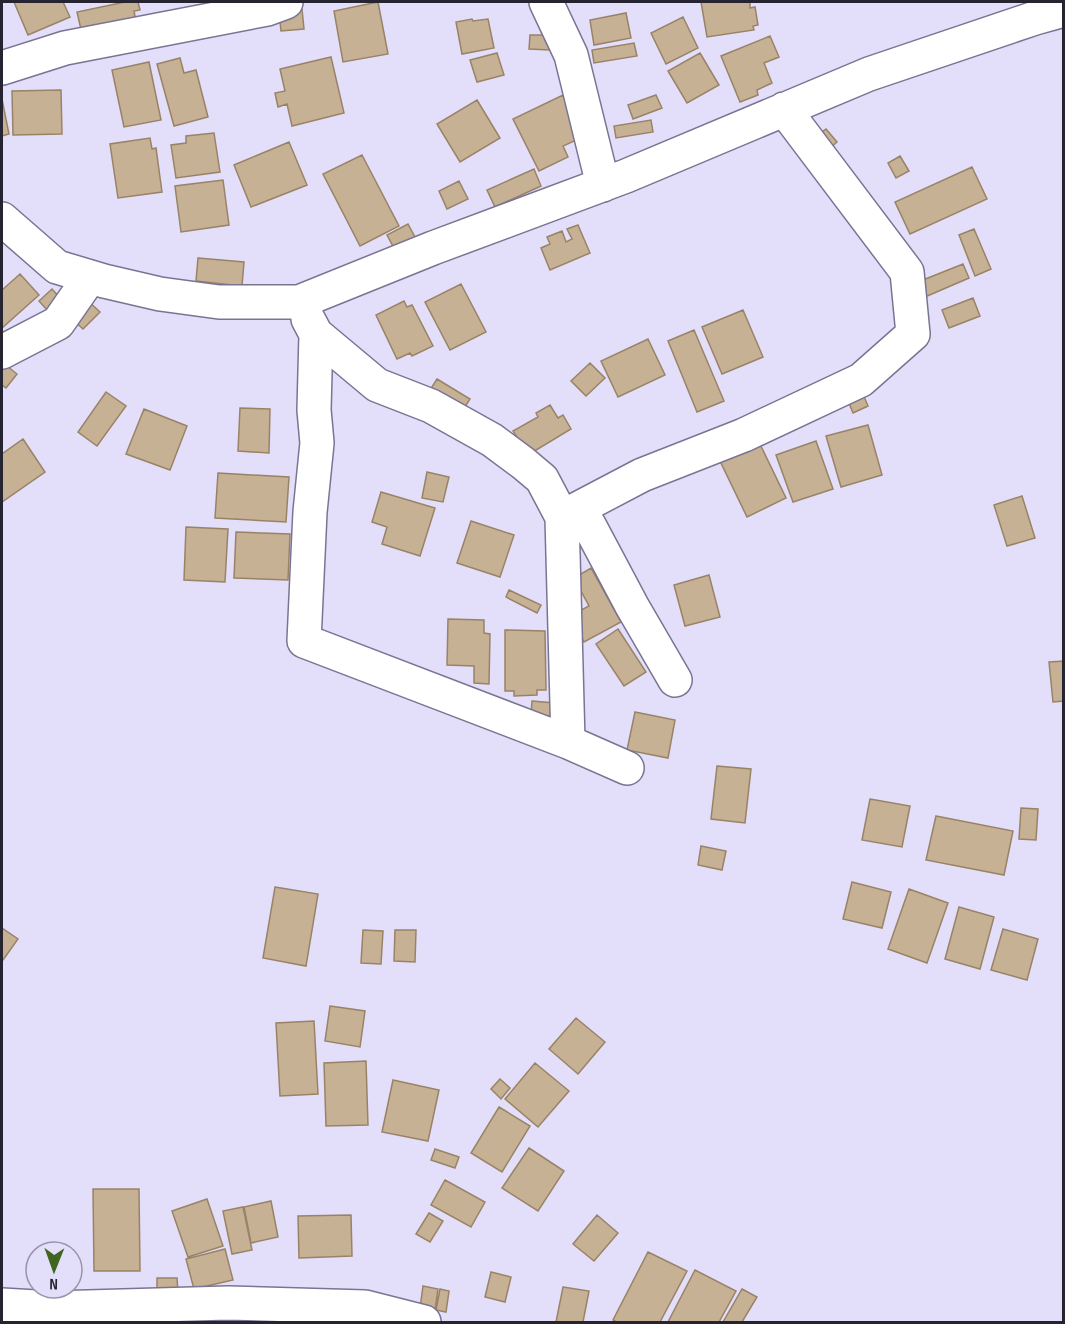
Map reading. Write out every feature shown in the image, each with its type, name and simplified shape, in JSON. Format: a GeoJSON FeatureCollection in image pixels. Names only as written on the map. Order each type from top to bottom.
{"type":"FeatureCollection","features":[{"type":"Feature","properties":{"kind":"street"},"geometry":{"type":"LineString","coordinates":[[546,2],[571,55],[603,184]]}},
{"type":"Feature","properties":{"kind":"street"},"geometry":{"type":"LineString","coordinates":[[2,68],[65,48],[273,4]]}},
{"type":"Feature","properties":{"kind":"street"},"geometry":{"type":"LineString","coordinates":[[2,219],[57,267],[90,277],[160,294],[219,302],[299,302],[603,184],[869,74],[1043,10]]}},
{"type":"Feature","properties":{"kind":"street"},"geometry":{"type":"LineString","coordinates":[[562,516],[642,475],[744,435],[861,380],[913,334],[907,272],[784,109]]}},
{"type":"Feature","properties":{"kind":"street"},"geometry":{"type":"LineString","coordinates":[[2,351],[58,323],[90,277]]}},
{"type":"Feature","properties":{"kind":"street"},"geometry":{"type":"LineString","coordinates":[[299,302],[316,334],[377,385],[431,406],[492,440],[542,479],[562,516],[568,742]]}},
{"type":"Feature","properties":{"kind":"street"},"geometry":{"type":"LineString","coordinates":[[316,334],[314,410],[317,443],[310,512],[304,641],[568,742],[627,768]]}},
{"type":"Feature","properties":{"kind":"street"},"geometry":{"type":"LineString","coordinates":[[562,516],[589,525],[675,680]]}},
{"type":"Feature","properties":{"kind":"street"},"geometry":{"type":"LineString","coordinates":[[2,1305],[53,1308],[228,1303],[366,1315],[424,1323]]}},
{"type":"Feature","properties":{"kind":"building"},"geometry":{"type":"Polygon","coordinates":[[[14,2],[63,2],[70,17],[28,35],[14,2]]]}},
{"type":"Feature","properties":{"kind":"building"},"geometry":{"type":"Polygon","coordinates":[[[125,2],[138,2],[140,10],[134,11],[136,22],[82,34],[77,12],[125,2]]]}},
{"type":"Feature","properties":{"kind":"building"},"geometry":{"type":"Polygon","coordinates":[[[378,2],[388,54],[343,62],[334,11],[378,2]]]}},
{"type":"Feature","properties":{"kind":"building"},"geometry":{"type":"Polygon","coordinates":[[[701,2],[750,2],[750,8],[755,7],[758,25],[753,26],[754,30],[707,37],[701,2]]]}},
{"type":"Feature","properties":{"kind":"building"},"geometry":{"type":"Polygon","coordinates":[[[302,9],[304,29],[281,31],[279,12],[302,9]]]}},
{"type":"Feature","properties":{"kind":"building"},"geometry":{"type":"Polygon","coordinates":[[[626,13],[631,38],[594,45],[590,20],[626,13]]]}},
{"type":"Feature","properties":{"kind":"building"},"geometry":{"type":"Polygon","coordinates":[[[683,17],[698,48],[666,64],[651,33],[683,17]]]}},
{"type":"Feature","properties":{"kind":"building"},"geometry":{"type":"Polygon","coordinates":[[[472,19],[473,21],[488,19],[494,48],[462,54],[456,22],[472,19]]]}},
{"type":"Feature","properties":{"kind":"building"},"geometry":{"type":"Polygon","coordinates":[[[530,35],[550,35],[550,50],[529,49],[530,35]]]}},
{"type":"Feature","properties":{"kind":"building"},"geometry":{"type":"Polygon","coordinates":[[[770,36],[779,57],[764,63],[772,83],[757,90],[758,95],[740,102],[721,56],[770,36]]]}},
{"type":"Feature","properties":{"kind":"building"},"geometry":{"type":"Polygon","coordinates":[[[634,43],[637,56],[594,63],[592,50],[634,43]]]}},
{"type":"Feature","properties":{"kind":"building"},"geometry":{"type":"Polygon","coordinates":[[[497,53],[504,75],[477,82],[470,60],[497,53]]]}},
{"type":"Feature","properties":{"kind":"building"},"geometry":{"type":"Polygon","coordinates":[[[700,53],[719,85],[687,103],[668,71],[700,53]]]}},
{"type":"Feature","properties":{"kind":"building"},"geometry":{"type":"Polygon","coordinates":[[[331,57],[344,113],[292,126],[287,104],[278,107],[275,93],[285,91],[280,69],[331,57]]]}},
{"type":"Feature","properties":{"kind":"building"},"geometry":{"type":"Polygon","coordinates":[[[180,58],[184,73],[196,70],[208,117],[174,126],[157,64],[180,58]]]}},
{"type":"Feature","properties":{"kind":"building"},"geometry":{"type":"Polygon","coordinates":[[[149,62],[161,120],[124,127],[112,70],[149,62]]]}},
{"type":"Feature","properties":{"kind":"building"},"geometry":{"type":"Polygon","coordinates":[[[61,90],[62,134],[13,135],[12,91],[61,90]]]}},
{"type":"Feature","properties":{"kind":"building"},"geometry":{"type":"Polygon","coordinates":[[[563,95],[583,137],[563,146],[568,157],[539,171],[513,119],[563,95]]]}},
{"type":"Feature","properties":{"kind":"building"},"geometry":{"type":"Polygon","coordinates":[[[656,95],[662,108],[633,119],[628,105],[656,95]]]}},
{"type":"Feature","properties":{"kind":"building"},"geometry":{"type":"Polygon","coordinates":[[[2,99],[9,134],[2,136],[2,99]]]}},
{"type":"Feature","properties":{"kind":"building"},"geometry":{"type":"Polygon","coordinates":[[[477,100],[500,138],[460,162],[437,124],[477,100]]]}},
{"type":"Feature","properties":{"kind":"building"},"geometry":{"type":"Polygon","coordinates":[[[651,120],[653,132],[616,138],[614,126],[651,120]]]}},
{"type":"Feature","properties":{"kind":"building"},"geometry":{"type":"Polygon","coordinates":[[[826,129],[837,142],[828,150],[817,136],[826,129]]]}},
{"type":"Feature","properties":{"kind":"building"},"geometry":{"type":"Polygon","coordinates":[[[214,133],[220,172],[176,178],[171,145],[186,143],[186,136],[214,133]]]}},
{"type":"Feature","properties":{"kind":"building"},"geometry":{"type":"Polygon","coordinates":[[[150,138],[152,149],[156,148],[162,192],[118,198],[110,144],[150,138]]]}},
{"type":"Feature","properties":{"kind":"building"},"geometry":{"type":"Polygon","coordinates":[[[289,142],[307,185],[251,207],[234,165],[289,142]]]}},
{"type":"Feature","properties":{"kind":"building"},"geometry":{"type":"Polygon","coordinates":[[[362,155],[399,226],[360,246],[323,174],[362,155]]]}},
{"type":"Feature","properties":{"kind":"building"},"geometry":{"type":"Polygon","coordinates":[[[900,156],[909,171],[896,178],[888,163],[900,156]]]}},
{"type":"Feature","properties":{"kind":"building"},"geometry":{"type":"Polygon","coordinates":[[[972,167],[987,199],[910,234],[895,202],[972,167]]]}},
{"type":"Feature","properties":{"kind":"building"},"geometry":{"type":"Polygon","coordinates":[[[534,169],[541,186],[495,207],[487,190],[534,169]]]}},
{"type":"Feature","properties":{"kind":"building"},"geometry":{"type":"Polygon","coordinates":[[[223,180],[229,225],[181,232],[175,186],[223,180]]]}},
{"type":"Feature","properties":{"kind":"building"},"geometry":{"type":"Polygon","coordinates":[[[459,181],[468,199],[447,209],[439,191],[459,181]]]}},
{"type":"Feature","properties":{"kind":"building"},"geometry":{"type":"Polygon","coordinates":[[[408,224],[416,239],[395,250],[387,235],[408,224]]]}},
{"type":"Feature","properties":{"kind":"building"},"geometry":{"type":"Polygon","coordinates":[[[578,225],[590,253],[550,270],[541,248],[550,244],[547,237],[562,231],[566,242],[572,239],[567,229],[578,225]]]}},
{"type":"Feature","properties":{"kind":"building"},"geometry":{"type":"Polygon","coordinates":[[[974,229],[991,269],[975,276],[959,235],[974,229]]]}},
{"type":"Feature","properties":{"kind":"building"},"geometry":{"type":"Polygon","coordinates":[[[198,258],[244,262],[242,286],[196,281],[198,258]]]}},
{"type":"Feature","properties":{"kind":"building"},"geometry":{"type":"Polygon","coordinates":[[[963,264],[969,278],[925,297],[918,282],[963,264]]]}},
{"type":"Feature","properties":{"kind":"building"},"geometry":{"type":"Polygon","coordinates":[[[20,274],[39,295],[2,328],[2,290],[20,274]]]}},
{"type":"Feature","properties":{"kind":"building"},"geometry":{"type":"Polygon","coordinates":[[[461,284],[486,332],[450,350],[425,302],[461,284]]]}},
{"type":"Feature","properties":{"kind":"building"},"geometry":{"type":"Polygon","coordinates":[[[52,289],[61,299],[48,311],[39,301],[52,289]]]}},
{"type":"Feature","properties":{"kind":"building"},"geometry":{"type":"Polygon","coordinates":[[[973,298],[980,316],[949,328],[942,310],[973,298]]]}},
{"type":"Feature","properties":{"kind":"building"},"geometry":{"type":"Polygon","coordinates":[[[87,300],[100,312],[83,329],[70,317],[87,300]]]}},
{"type":"Feature","properties":{"kind":"building"},"geometry":{"type":"Polygon","coordinates":[[[404,301],[407,307],[412,305],[433,346],[412,356],[410,353],[397,359],[376,315],[404,301]]]}},
{"type":"Feature","properties":{"kind":"building"},"geometry":{"type":"Polygon","coordinates":[[[743,310],[763,357],[722,374],[702,327],[743,310]]]}},
{"type":"Feature","properties":{"kind":"building"},"geometry":{"type":"Polygon","coordinates":[[[694,330],[724,401],[697,412],[668,341],[694,330]]]}},
{"type":"Feature","properties":{"kind":"building"},"geometry":{"type":"Polygon","coordinates":[[[648,339],[665,375],[618,397],[601,361],[648,339]]]}},
{"type":"Feature","properties":{"kind":"building"},"geometry":{"type":"Polygon","coordinates":[[[2,362],[17,374],[6,388],[2,385],[2,362]]]}},
{"type":"Feature","properties":{"kind":"building"},"geometry":{"type":"Polygon","coordinates":[[[590,363],[605,378],[586,396],[571,381],[590,363]]]}},
{"type":"Feature","properties":{"kind":"building"},"geometry":{"type":"Polygon","coordinates":[[[437,379],[470,399],[463,410],[430,390],[437,379]]]}},
{"type":"Feature","properties":{"kind":"building"},"geometry":{"type":"Polygon","coordinates":[[[106,392],[126,406],[97,446],[78,432],[106,392]]]}},
{"type":"Feature","properties":{"kind":"building"},"geometry":{"type":"Polygon","coordinates":[[[863,394],[868,406],[853,413],[848,401],[863,394]]]}},
{"type":"Feature","properties":{"kind":"building"},"geometry":{"type":"Polygon","coordinates":[[[550,405],[558,418],[563,415],[571,429],[528,455],[513,431],[538,417],[536,413],[550,405]]]}},
{"type":"Feature","properties":{"kind":"building"},"geometry":{"type":"Polygon","coordinates":[[[240,408],[270,409],[269,453],[238,451],[240,408]]]}},
{"type":"Feature","properties":{"kind":"building"},"geometry":{"type":"Polygon","coordinates":[[[144,409],[187,426],[170,470],[126,454],[144,409]]]}},
{"type":"Feature","properties":{"kind":"building"},"geometry":{"type":"Polygon","coordinates":[[[868,425],[882,475],[841,487],[826,436],[868,425]]]}},
{"type":"Feature","properties":{"kind":"building"},"geometry":{"type":"Polygon","coordinates":[[[23,439],[45,472],[2,502],[2,454],[23,439]]]}},
{"type":"Feature","properties":{"kind":"building"},"geometry":{"type":"Polygon","coordinates":[[[816,441],[833,489],[793,502],[776,455],[816,441]]]}},
{"type":"Feature","properties":{"kind":"building"},"geometry":{"type":"Polygon","coordinates":[[[759,442],[786,498],[747,517],[720,461],[759,442]]]}},
{"type":"Feature","properties":{"kind":"building"},"geometry":{"type":"Polygon","coordinates":[[[427,472],[449,477],[443,502],[422,498],[427,472]]]}},
{"type":"Feature","properties":{"kind":"building"},"geometry":{"type":"Polygon","coordinates":[[[218,473],[289,477],[286,522],[215,518],[218,473]]]}},
{"type":"Feature","properties":{"kind":"building"},"geometry":{"type":"Polygon","coordinates":[[[381,492],[435,508],[420,556],[382,544],[387,527],[372,522],[381,492]]]}},
{"type":"Feature","properties":{"kind":"building"},"geometry":{"type":"Polygon","coordinates":[[[1022,496],[1035,538],[1007,546],[994,505],[1022,496]]]}},
{"type":"Feature","properties":{"kind":"building"},"geometry":{"type":"Polygon","coordinates":[[[471,521],[514,535],[500,577],[457,563],[471,521]]]}},
{"type":"Feature","properties":{"kind":"building"},"geometry":{"type":"Polygon","coordinates":[[[186,527],[228,529],[225,582],[184,580],[186,527]]]}},
{"type":"Feature","properties":{"kind":"building"},"geometry":{"type":"Polygon","coordinates":[[[236,532],[290,534],[288,580],[234,578],[236,532]]]}},
{"type":"Feature","properties":{"kind":"building"},"geometry":{"type":"Polygon","coordinates":[[[591,568],[621,622],[584,642],[570,616],[589,606],[574,578],[591,568]]]}},
{"type":"Feature","properties":{"kind":"building"},"geometry":{"type":"Polygon","coordinates":[[[709,575],[720,617],[685,626],[674,585],[709,575]]]}},
{"type":"Feature","properties":{"kind":"building"},"geometry":{"type":"Polygon","coordinates":[[[509,590],[541,605],[537,613],[506,597],[509,590]]]}},
{"type":"Feature","properties":{"kind":"building"},"geometry":{"type":"Polygon","coordinates":[[[448,619],[484,620],[484,633],[490,634],[489,684],[474,683],[474,666],[447,665],[448,619]]]}},
{"type":"Feature","properties":{"kind":"building"},"geometry":{"type":"Polygon","coordinates":[[[618,629],[646,672],[624,686],[596,644],[618,629]]]}},
{"type":"Feature","properties":{"kind":"building"},"geometry":{"type":"Polygon","coordinates":[[[505,630],[545,631],[546,690],[537,690],[537,695],[514,696],[514,691],[505,691],[505,630]]]}},
{"type":"Feature","properties":{"kind":"building"},"geometry":{"type":"Polygon","coordinates":[[[1064,661],[1064,701],[1053,702],[1049,662],[1064,661]]]}},
{"type":"Feature","properties":{"kind":"building"},"geometry":{"type":"Polygon","coordinates":[[[532,701],[555,703],[554,716],[531,715],[532,701]]]}},
{"type":"Feature","properties":{"kind":"building"},"geometry":{"type":"Polygon","coordinates":[[[635,712],[675,720],[668,758],[627,750],[635,712]]]}},
{"type":"Feature","properties":{"kind":"building"},"geometry":{"type":"Polygon","coordinates":[[[717,766],[751,769],[745,823],[711,819],[717,766]]]}},
{"type":"Feature","properties":{"kind":"building"},"geometry":{"type":"Polygon","coordinates":[[[870,799],[910,806],[902,847],[862,840],[870,799]]]}},
{"type":"Feature","properties":{"kind":"building"},"geometry":{"type":"Polygon","coordinates":[[[1021,808],[1038,809],[1036,840],[1019,839],[1021,808]]]}},
{"type":"Feature","properties":{"kind":"building"},"geometry":{"type":"Polygon","coordinates":[[[936,816],[1013,831],[1004,875],[926,860],[936,816]]]}},
{"type":"Feature","properties":{"kind":"building"},"geometry":{"type":"Polygon","coordinates":[[[701,846],[726,851],[722,870],[698,865],[701,846]]]}},
{"type":"Feature","properties":{"kind":"building"},"geometry":{"type":"Polygon","coordinates":[[[852,882],[891,892],[882,928],[843,919],[852,882]]]}},
{"type":"Feature","properties":{"kind":"building"},"geometry":{"type":"Polygon","coordinates":[[[275,887],[318,894],[306,966],[263,958],[275,887]]]}},
{"type":"Feature","properties":{"kind":"building"},"geometry":{"type":"Polygon","coordinates":[[[909,889],[948,903],[927,963],[888,949],[909,889]]]}},
{"type":"Feature","properties":{"kind":"building"},"geometry":{"type":"Polygon","coordinates":[[[959,907],[994,917],[980,969],[945,959],[959,907]]]}},
{"type":"Feature","properties":{"kind":"building"},"geometry":{"type":"Polygon","coordinates":[[[2,928],[18,939],[3,960],[2,960],[2,928]]]}},
{"type":"Feature","properties":{"kind":"building"},"geometry":{"type":"Polygon","coordinates":[[[1003,929],[1038,939],[1027,980],[991,970],[1003,929]]]}},
{"type":"Feature","properties":{"kind":"building"},"geometry":{"type":"Polygon","coordinates":[[[363,930],[383,931],[381,964],[361,963],[363,930]]]}},
{"type":"Feature","properties":{"kind":"building"},"geometry":{"type":"Polygon","coordinates":[[[395,930],[416,930],[415,962],[394,961],[395,930]]]}},
{"type":"Feature","properties":{"kind":"building"},"geometry":{"type":"Polygon","coordinates":[[[330,1006],[365,1011],[360,1047],[325,1041],[330,1006]]]}},
{"type":"Feature","properties":{"kind":"building"},"geometry":{"type":"Polygon","coordinates":[[[576,1018],[605,1042],[578,1074],[549,1049],[576,1018]]]}},
{"type":"Feature","properties":{"kind":"building"},"geometry":{"type":"Polygon","coordinates":[[[314,1021],[318,1094],[280,1096],[276,1023],[314,1021]]]}},
{"type":"Feature","properties":{"kind":"building"},"geometry":{"type":"Polygon","coordinates":[[[366,1061],[368,1125],[326,1126],[324,1063],[366,1061]]]}},
{"type":"Feature","properties":{"kind":"building"},"geometry":{"type":"Polygon","coordinates":[[[535,1063],[569,1091],[538,1127],[505,1099],[535,1063]]]}},
{"type":"Feature","properties":{"kind":"building"},"geometry":{"type":"Polygon","coordinates":[[[500,1079],[510,1088],[501,1099],[491,1089],[500,1079]]]}},
{"type":"Feature","properties":{"kind":"building"},"geometry":{"type":"Polygon","coordinates":[[[393,1080],[439,1090],[428,1141],[382,1132],[393,1080]]]}},
{"type":"Feature","properties":{"kind":"building"},"geometry":{"type":"Polygon","coordinates":[[[499,1107],[530,1126],[502,1172],[471,1153],[499,1107]]]}},
{"type":"Feature","properties":{"kind":"building"},"geometry":{"type":"Polygon","coordinates":[[[529,1148],[564,1171],[538,1211],[502,1188],[529,1148]]]}},
{"type":"Feature","properties":{"kind":"building"},"geometry":{"type":"Polygon","coordinates":[[[435,1149],[459,1157],[455,1168],[431,1160],[435,1149]]]}},
{"type":"Feature","properties":{"kind":"building"},"geometry":{"type":"Polygon","coordinates":[[[445,1180],[485,1202],[471,1227],[431,1205],[445,1180]]]}},
{"type":"Feature","properties":{"kind":"building"},"geometry":{"type":"Polygon","coordinates":[[[93,1189],[139,1189],[140,1271],[94,1271],[93,1189]]]}},
{"type":"Feature","properties":{"kind":"building"},"geometry":{"type":"Polygon","coordinates":[[[207,1199],[223,1246],[188,1257],[172,1211],[207,1199]]]}},
{"type":"Feature","properties":{"kind":"building"},"geometry":{"type":"Polygon","coordinates":[[[271,1201],[278,1237],[251,1243],[244,1207],[271,1201]]]}},
{"type":"Feature","properties":{"kind":"building"},"geometry":{"type":"Polygon","coordinates":[[[243,1207],[252,1250],[232,1254],[223,1211],[243,1207]]]}},
{"type":"Feature","properties":{"kind":"building"},"geometry":{"type":"Polygon","coordinates":[[[429,1213],[443,1221],[430,1242],[416,1234],[429,1213]]]}},
{"type":"Feature","properties":{"kind":"building"},"geometry":{"type":"Polygon","coordinates":[[[351,1215],[352,1256],[299,1258],[298,1216],[351,1215]]]}},
{"type":"Feature","properties":{"kind":"building"},"geometry":{"type":"Polygon","coordinates":[[[597,1215],[618,1233],[594,1261],[573,1244],[597,1215]]]}},
{"type":"Feature","properties":{"kind":"building"},"geometry":{"type":"Polygon","coordinates":[[[225,1249],[233,1280],[194,1289],[186,1259],[225,1249]]]}},
{"type":"Feature","properties":{"kind":"building"},"geometry":{"type":"Polygon","coordinates":[[[648,1252],[687,1271],[660,1322],[617,1322],[613,1320],[648,1252]]]}},
{"type":"Feature","properties":{"kind":"building"},"geometry":{"type":"Polygon","coordinates":[[[695,1270],[736,1291],[719,1322],[668,1322],[695,1270]]]}},
{"type":"Feature","properties":{"kind":"building"},"geometry":{"type":"Polygon","coordinates":[[[491,1272],[511,1277],[505,1302],[485,1297],[491,1272]]]}},
{"type":"Feature","properties":{"kind":"building"},"geometry":{"type":"Polygon","coordinates":[[[157,1278],[177,1278],[178,1292],[157,1292],[157,1278]]]}},
{"type":"Feature","properties":{"kind":"building"},"geometry":{"type":"Polygon","coordinates":[[[423,1286],[438,1289],[435,1310],[420,1308],[423,1286]]]}},
{"type":"Feature","properties":{"kind":"building"},"geometry":{"type":"Polygon","coordinates":[[[563,1287],[589,1291],[583,1322],[556,1322],[563,1287]]]}},
{"type":"Feature","properties":{"kind":"building"},"geometry":{"type":"Polygon","coordinates":[[[440,1289],[449,1291],[446,1312],[436,1310],[440,1289]]]}},
{"type":"Feature","properties":{"kind":"building"},"geometry":{"type":"Polygon","coordinates":[[[742,1289],[757,1297],[742,1322],[723,1322],[742,1289]]]}}]}
